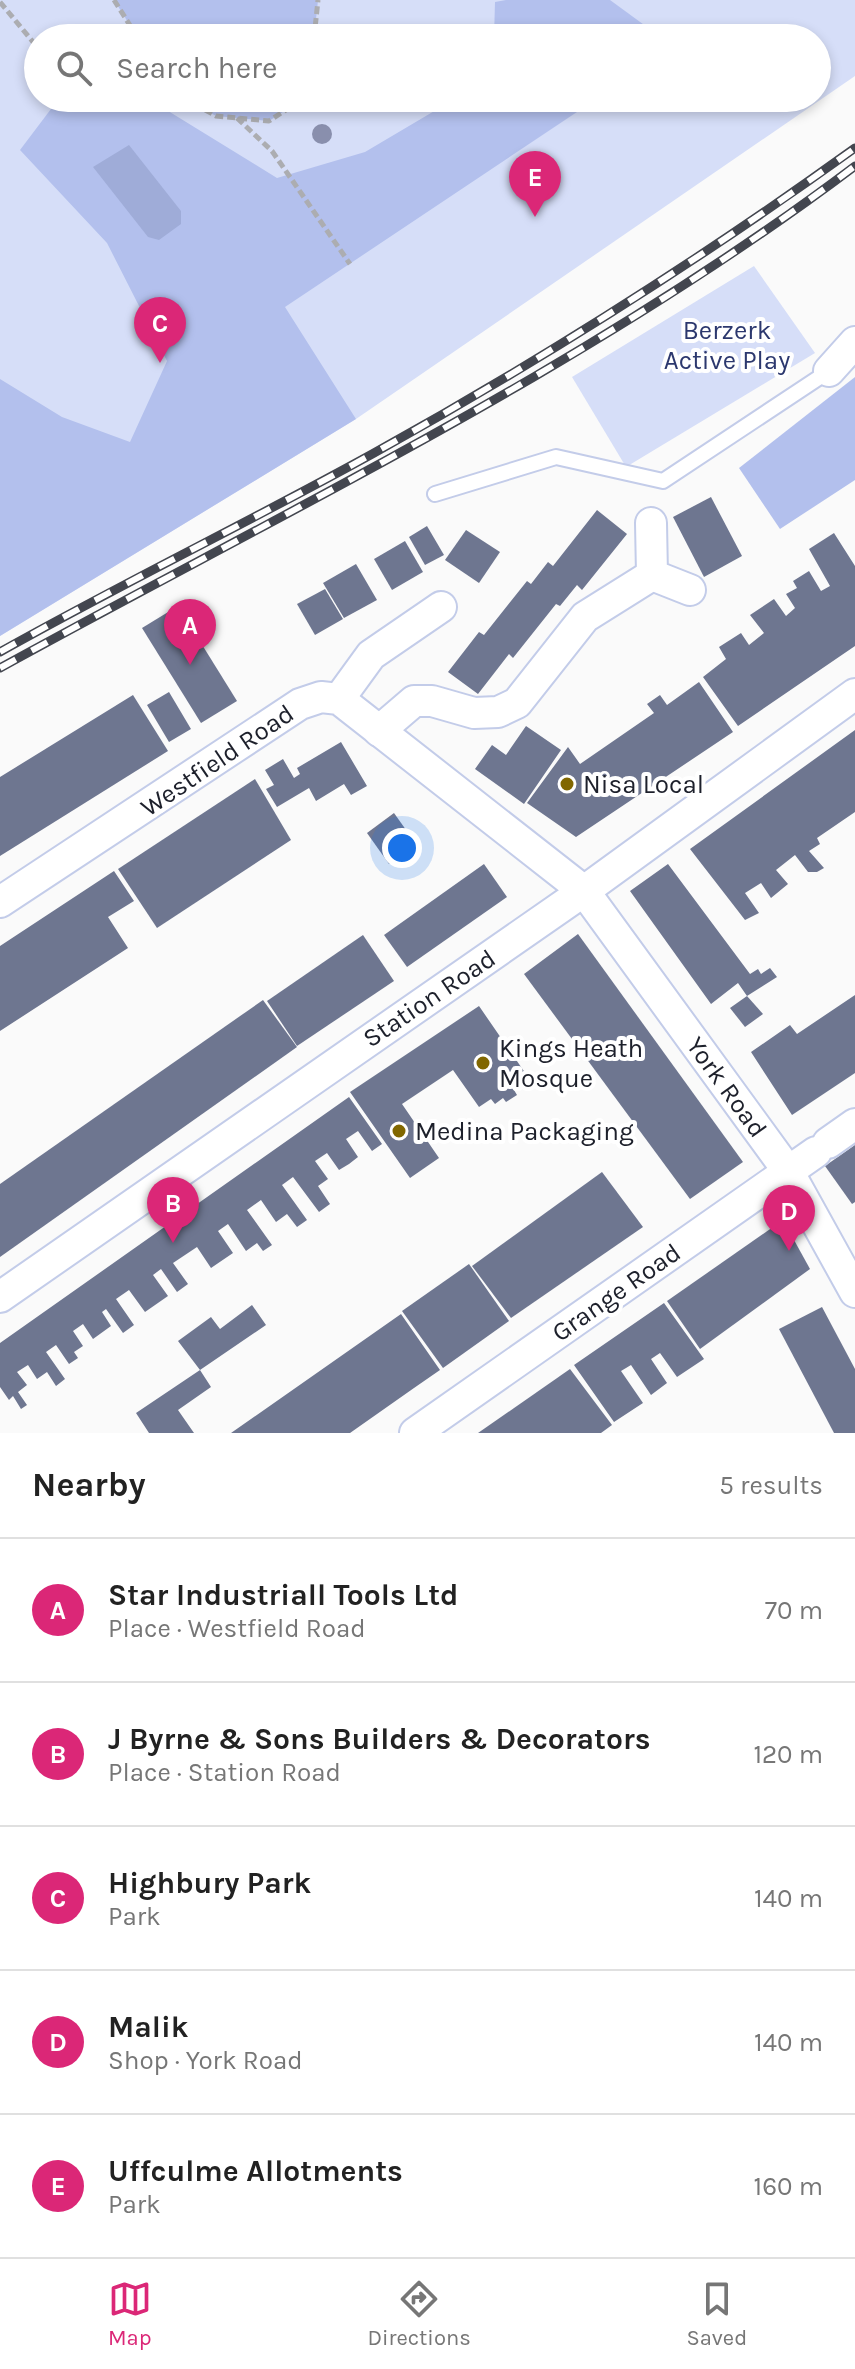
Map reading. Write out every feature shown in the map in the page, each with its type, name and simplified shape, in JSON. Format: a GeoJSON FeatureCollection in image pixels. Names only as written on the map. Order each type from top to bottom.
{"type":"FeatureCollection","features":[{"type":"Feature","properties":{"kind":"street"},"geometry":{"type":"LineString","coordinates":[[829,371],[855,342]]}},
{"type":"Feature","properties":{"kind":"street"},"geometry":{"type":"LineString","coordinates":[[651,523],[652,575]]}},
{"type":"Feature","properties":{"kind":"street"},"geometry":{"type":"LineString","coordinates":[[652,575],[690,590]]}},
{"type":"Feature","properties":{"kind":"street"},"geometry":{"type":"LineString","coordinates":[[379,731],[414,701],[432,701],[474,713],[498,712],[517,703],[585,617],[652,575]]}},
{"type":"Feature","properties":{"kind":"street"},"geometry":{"type":"LineString","coordinates":[[441,607],[371,655],[339,699],[584,891]]}},
{"type":"Feature","properties":{"kind":"street","name":"Station Road"},"geometry":{"type":"LineString","coordinates":[[0,1297],[584,891],[855,694]]}},
{"type":"Feature","properties":{"kind":"street","name":"Westfield Road"},"geometry":{"type":"LineString","coordinates":[[0,902],[300,704],[321,697],[339,699]]}},
{"type":"Feature","properties":{"kind":"street","name":"York Road"},"geometry":{"type":"LineString","coordinates":[[584,891],[788,1171],[855,1292]]}},
{"type":"Feature","properties":{"kind":"street","name":"Grange Road"},"geometry":{"type":"LineString","coordinates":[[415,1433],[855,1124]]}},
{"type":"Feature","properties":{"kind":"lane"},"geometry":{"type":"LineString","coordinates":[[435,494],[556,457],[663,481],[829,371]]}},
{"type":"Feature","properties":{"kind":"path"},"geometry":{"type":"LineString","coordinates":[[114,0],[129,24]]}},
{"type":"Feature","properties":{"kind":"path"},"geometry":{"type":"LineString","coordinates":[[315,24],[318,0]]}},
{"type":"Feature","properties":{"kind":"path"},"geometry":{"type":"LineString","coordinates":[[0,2],[24,31]]}},
{"type":"Feature","properties":{"kind":"path"},"geometry":{"type":"LineString","coordinates":[[209,112],[216,116],[269,121],[283,112]]}},
{"type":"Feature","properties":{"kind":"path"},"geometry":{"type":"LineString","coordinates":[[237,118],[272,151],[350,264]]}},
{"type":"Feature","properties":{"kind":"green space"},"geometry":{"type":"Polygon","coordinates":[[[0,0],[855,0],[855,76],[831,92],[831,24],[24,24],[24,112],[803,112],[356,419],[0,636],[0,0]]]}},
{"type":"Feature","properties":{"kind":"green space","name":"Berzerk Active Play"},"geometry":{"type":"Polygon","coordinates":[[[754,266],[815,353],[626,467],[572,377],[754,266]]]}},
{"type":"Feature","properties":{"kind":"shaded area"},"geometry":{"type":"Polygon","coordinates":[[[114,0],[318,0],[315,24],[129,24],[114,0]]]}},
{"type":"Feature","properties":{"kind":"shaded area"},"geometry":{"type":"Polygon","coordinates":[[[610,0],[643,24],[494,24],[495,2],[610,0]]]}},
{"type":"Feature","properties":{"kind":"shaded area"},"geometry":{"type":"Polygon","coordinates":[[[49,112],[170,112],[277,178],[365,152],[433,112],[577,112],[285,307],[356,419],[0,636],[0,379],[62,417],[130,442],[167,361],[107,243],[20,150],[49,112]]]}},
{"type":"Feature","properties":{"kind":"shaded area"},"geometry":{"type":"Polygon","coordinates":[[[209,112],[283,112],[269,121],[216,116],[209,112]]]}},
{"type":"Feature","properties":{"kind":"shaded area"},"geometry":{"type":"Polygon","coordinates":[[[129,145],[181,211],[181,224],[159,240],[148,237],[93,167],[129,145]]]}},
{"type":"Feature","properties":{"kind":"shaded area"},"geometry":{"type":"Polygon","coordinates":[[[855,377],[855,480],[780,529],[739,468],[855,377]]]}},
{"type":"Feature","properties":{"kind":"building"},"geometry":{"type":"Polygon","coordinates":[[[711,497],[742,556],[704,577],[673,517],[711,497]]]}},
{"type":"Feature","properties":{"kind":"building"},"geometry":{"type":"Polygon","coordinates":[[[597,510],[627,534],[582,590],[577,585],[560,606],[556,604],[513,658],[509,654],[478,694],[448,672],[479,632],[484,635],[527,581],[531,584],[548,562],[553,566],[597,510]]]}},
{"type":"Feature","properties":{"kind":"building"},"geometry":{"type":"Polygon","coordinates":[[[427,526],[444,555],[425,565],[409,537],[427,526]]]}},
{"type":"Feature","properties":{"kind":"building"},"geometry":{"type":"Polygon","coordinates":[[[466,530],[500,552],[479,583],[445,560],[466,530]]]}},
{"type":"Feature","properties":{"kind":"building"},"geometry":{"type":"Polygon","coordinates":[[[834,533],[855,566],[855,646],[738,726],[703,677],[726,659],[719,647],[741,633],[749,645],[764,633],[750,615],[774,599],[786,616],[795,608],[786,594],[797,588],[793,581],[809,571],[821,591],[830,586],[809,549],[834,533]]]}},
{"type":"Feature","properties":{"kind":"building"},"geometry":{"type":"Polygon","coordinates":[[[405,541],[423,572],[392,590],[374,559],[405,541]]]}},
{"type":"Feature","properties":{"kind":"building"},"geometry":{"type":"Polygon","coordinates":[[[356,564],[377,600],[344,618],[323,583],[356,564]]]}},
{"type":"Feature","properties":{"kind":"building"},"geometry":{"type":"Polygon","coordinates":[[[325,589],[343,619],[315,635],[297,604],[325,589]]]}},
{"type":"Feature","properties":{"kind":"building"},"geometry":{"type":"Polygon","coordinates":[[[178,606],[237,701],[201,723],[142,628],[178,606]]]}},
{"type":"Feature","properties":{"kind":"building"},"geometry":{"type":"Polygon","coordinates":[[[699,682],[733,732],[576,837],[527,803],[568,747],[580,764],[654,713],[647,704],[660,695],[667,705],[699,682]]]}},
{"type":"Feature","properties":{"kind":"building"},"geometry":{"type":"Polygon","coordinates":[[[169,692],[191,729],[169,742],[147,705],[169,692]]]}},
{"type":"Feature","properties":{"kind":"building"},"geometry":{"type":"Polygon","coordinates":[[[133,695],[168,751],[0,856],[0,777],[133,695]]]}},
{"type":"Feature","properties":{"kind":"building"},"geometry":{"type":"Polygon","coordinates":[[[526,726],[561,750],[524,804],[475,769],[492,745],[506,755],[526,726]]]}},
{"type":"Feature","properties":{"kind":"building"},"geometry":{"type":"Polygon","coordinates":[[[855,730],[855,812],[817,838],[820,844],[809,851],[824,868],[808,872],[795,855],[776,870],[788,884],[771,898],[761,883],[745,893],[759,913],[745,920],[690,849],[855,730]]]}},
{"type":"Feature","properties":{"kind":"building"},"geometry":{"type":"Polygon","coordinates":[[[341,742],[367,786],[351,795],[344,784],[316,801],[309,788],[277,807],[266,789],[274,785],[265,770],[283,759],[294,778],[300,774],[297,768],[341,742]]]}},
{"type":"Feature","properties":{"kind":"building"},"geometry":{"type":"Polygon","coordinates":[[[255,779],[291,840],[157,928],[118,869],[255,779]]]}},
{"type":"Feature","properties":{"kind":"building"},"geometry":{"type":"Polygon","coordinates":[[[394,813],[416,844],[389,864],[367,833],[394,813]]]}},
{"type":"Feature","properties":{"kind":"building"},"geometry":{"type":"Polygon","coordinates":[[[484,864],[507,897],[407,967],[384,935],[484,864]]]}},
{"type":"Feature","properties":{"kind":"building"},"geometry":{"type":"Polygon","coordinates":[[[668,864],[750,974],[758,969],[761,974],[770,968],[777,977],[747,996],[738,983],[711,1004],[630,891],[668,864]]]}},
{"type":"Feature","properties":{"kind":"building"},"geometry":{"type":"Polygon","coordinates":[[[114,871],[134,901],[108,917],[128,948],[0,1031],[0,946],[114,871]]]}},
{"type":"Feature","properties":{"kind":"building"},"geometry":{"type":"Polygon","coordinates":[[[578,934],[743,1162],[690,1199],[524,974],[578,934]]]}},
{"type":"Feature","properties":{"kind":"building"},"geometry":{"type":"Polygon","coordinates":[[[363,935],[394,981],[297,1046],[267,1001],[363,935]]]}},
{"type":"Feature","properties":{"kind":"building"},"geometry":{"type":"Polygon","coordinates":[[[855,995],[855,1073],[792,1115],[751,1052],[790,1025],[797,1034],[855,995]]]}},
{"type":"Feature","properties":{"kind":"building"},"geometry":{"type":"Polygon","coordinates":[[[747,996],[763,1014],[745,1027],[730,1008],[747,996]]]}},
{"type":"Feature","properties":{"kind":"building"},"geometry":{"type":"Polygon","coordinates":[[[263,1000],[297,1047],[0,1257],[0,1184],[263,1000]]]}},
{"type":"Feature","properties":{"kind":"building"},"geometry":{"type":"Polygon","coordinates":[[[479,1006],[530,1080],[514,1090],[517,1095],[506,1102],[503,1098],[495,1104],[491,1099],[479,1107],[453,1070],[402,1104],[439,1158],[410,1178],[350,1092],[479,1006]]]}},
{"type":"Feature","properties":{"kind":"building"},"geometry":{"type":"Polygon","coordinates":[[[349,1097],[382,1144],[372,1151],[358,1131],[346,1139],[358,1157],[349,1164],[339,1170],[327,1153],[315,1161],[328,1179],[318,1186],[330,1204],[319,1212],[293,1177],[282,1185],[307,1220],[297,1227],[287,1214],[276,1222],[261,1200],[247,1210],[272,1245],[263,1251],[257,1243],[246,1251],[228,1224],[218,1231],[233,1253],[211,1268],[197,1247],[173,1263],[188,1284],[177,1292],[161,1269],[153,1275],[168,1296],[145,1312],[129,1290],[116,1299],[134,1325],[123,1333],[106,1309],[102,1312],[111,1326],[93,1339],[83,1324],[73,1331],[83,1346],[74,1352],[78,1358],[69,1364],[56,1345],[46,1352],[65,1379],[56,1386],[47,1372],[37,1379],[28,1365],[17,1372],[27,1385],[18,1392],[27,1405],[21,1409],[13,1396],[9,1400],[0,1387],[0,1343],[349,1097]]]}},
{"type":"Feature","properties":{"kind":"building"},"geometry":{"type":"Polygon","coordinates":[[[855,1145],[855,1202],[852,1204],[825,1166],[855,1145]]]}},
{"type":"Feature","properties":{"kind":"building"},"geometry":{"type":"Polygon","coordinates":[[[602,1172],[643,1227],[511,1318],[472,1266],[602,1172]]]}},
{"type":"Feature","properties":{"kind":"building"},"geometry":{"type":"Polygon","coordinates":[[[783,1220],[810,1269],[700,1349],[667,1301],[783,1220]]]}},
{"type":"Feature","properties":{"kind":"building"},"geometry":{"type":"Polygon","coordinates":[[[469,1264],[509,1321],[443,1368],[402,1311],[469,1264]]]}},
{"type":"Feature","properties":{"kind":"building"},"geometry":{"type":"Polygon","coordinates":[[[664,1303],[704,1359],[677,1377],[660,1353],[651,1359],[667,1383],[651,1395],[631,1365],[621,1371],[643,1403],[614,1422],[574,1365],[664,1303]]]}},
{"type":"Feature","properties":{"kind":"building"},"geometry":{"type":"Polygon","coordinates":[[[252,1305],[266,1325],[200,1370],[178,1341],[211,1317],[220,1329],[252,1305]]]}},
{"type":"Feature","properties":{"kind":"building"},"geometry":{"type":"Polygon","coordinates":[[[822,1307],[855,1369],[855,1433],[834,1433],[779,1329],[822,1307]]]}},
{"type":"Feature","properties":{"kind":"building"},"geometry":{"type":"Polygon","coordinates":[[[401,1314],[440,1370],[350,1433],[231,1433],[401,1314]]]}},
{"type":"Feature","properties":{"kind":"building"},"geometry":{"type":"Polygon","coordinates":[[[570,1369],[612,1425],[601,1433],[478,1433],[570,1369]]]}},
{"type":"Feature","properties":{"kind":"building"},"geometry":{"type":"Polygon","coordinates":[[[200,1370],[211,1387],[178,1410],[194,1433],[149,1433],[136,1413],[200,1370]]]}},
{"type":"Feature","properties":{"kind":"railway"},"geometry":{"type":"LineString","coordinates":[[0,652],[328,478],[498,382],[679,269],[855,148]]}},
{"type":"Feature","properties":{"kind":"railway"},"geometry":{"type":"LineString","coordinates":[[0,668],[328,492],[544,371],[754,238],[855,166]]}},
{"type":"Feature","properties":{"kind":"place","name":"Uffculme Allotments"},"geometry":{"type":"Point","coordinates":[535,217]}},
{"type":"Feature","properties":{"kind":"place","name":"Highbury Park"},"geometry":{"type":"Point","coordinates":[160,363]}},
{"type":"Feature","properties":{"kind":"place","name":"Star Industriall Tools Ltd"},"geometry":{"type":"Point","coordinates":[190,665]}},
{"type":"Feature","properties":{"kind":"place","name":"Nisa Local"},"geometry":{"type":"Point","coordinates":[567,784]}},
{"type":"Feature","properties":{"kind":"place","name":"Kings Heath Mosque"},"geometry":{"type":"Point","coordinates":[483,1063]}},
{"type":"Feature","properties":{"kind":"place","name":"Medina Packaging"},"geometry":{"type":"Point","coordinates":[399,1131]}},
{"type":"Feature","properties":{"kind":"place","name":"J Byrne & Sons Builders & Decorators"},"geometry":{"type":"Point","coordinates":[173,1243]}},
{"type":"Feature","properties":{"kind":"place","name":"Malik"},"geometry":{"type":"Point","coordinates":[789,1251]}}]}
